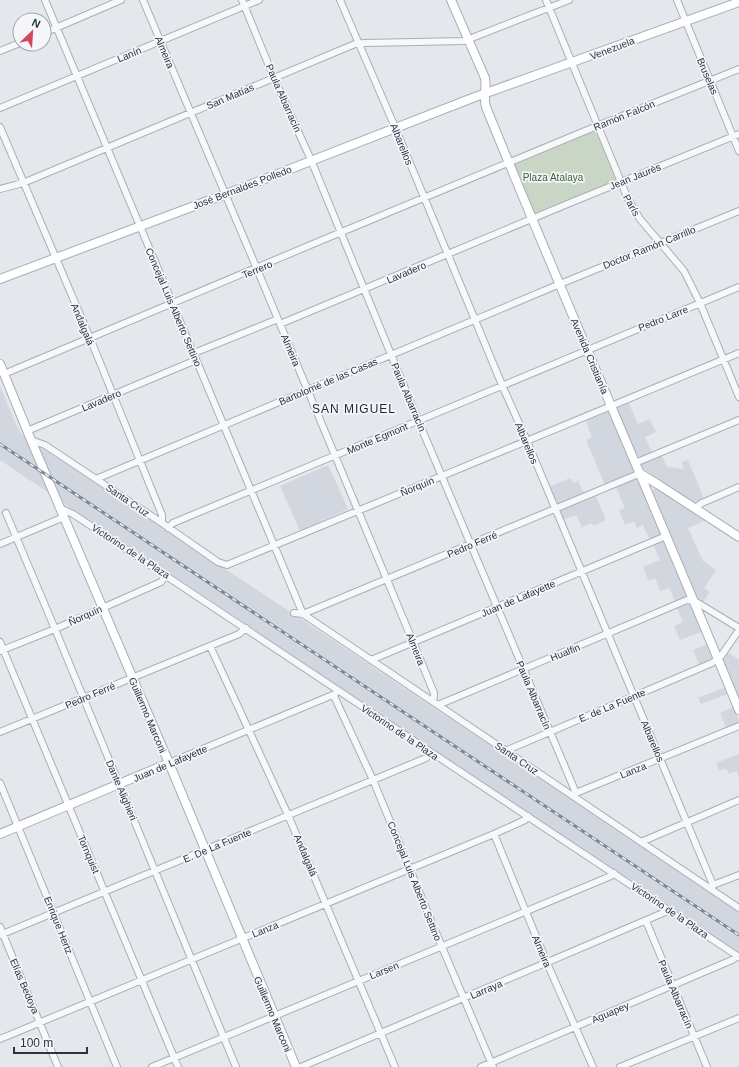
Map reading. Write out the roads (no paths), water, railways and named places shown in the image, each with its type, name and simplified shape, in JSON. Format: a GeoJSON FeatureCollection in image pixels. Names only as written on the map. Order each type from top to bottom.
{"type":"FeatureCollection","features":[{"type":"Feature","properties":{"kind":"main road","name":"Avenida Cristianía"},"geometry":{"type":"LineString","coordinates":[[451,0],[485,78],[486,107],[739,710]]}},
{"type":"Feature","properties":{"kind":"main road","name":"Venezuela"},"geometry":{"type":"LineString","coordinates":[[485,94],[739,2]]}},
{"type":"Feature","properties":{"kind":"main road","name":"José Bernaldes Polledo"},"geometry":{"type":"LineString","coordinates":[[0,278],[55,259],[140,225],[226,194],[395,127],[485,94]]}},
{"type":"Feature","properties":{"kind":"main road","name":"Guillermo Marconi"},"geometry":{"type":"LineString","coordinates":[[0,364],[27,431],[206,850],[273,1016],[296,1067]]}},
{"type":"Feature","properties":{"kind":"main road"},"geometry":{"type":"LineString","coordinates":[[641,474],[739,537]]}},
{"type":"Feature","properties":{"kind":"main road","name":"Juan de Lafayette"},"geometry":{"type":"LineString","coordinates":[[0,834],[169,763]]}},
{"type":"Feature","properties":{"kind":"street","name":"Concejal Luis Alberto Settino"},"geometry":{"type":"LineString","coordinates":[[45,0],[303,614]]}},
{"type":"Feature","properties":{"kind":"street"},"geometry":{"type":"LineString","coordinates":[[52,29],[121,0]]}},
{"type":"Feature","properties":{"kind":"street","name":"Almeira"},"geometry":{"type":"LineString","coordinates":[[143,0],[226,194],[413,642],[434,693],[435,703]]}},
{"type":"Feature","properties":{"kind":"street","name":"Lanín"},"geometry":{"type":"LineString","coordinates":[[0,108],[160,41],[243,3],[258,0]]}},
{"type":"Feature","properties":{"kind":"street","name":"Albarellos"},"geometry":{"type":"LineString","coordinates":[[340,0],[395,127],[502,385],[634,696],[712,887]]}},
{"type":"Feature","properties":{"kind":"street","name":"París"},"geometry":{"type":"LineString","coordinates":[[546,0],[573,63],[597,126],[633,208],[660,244],[684,271],[700,303],[739,397]]}},
{"type":"Feature","properties":{"kind":"street","name":"San Matías"},"geometry":{"type":"LineString","coordinates":[[0,189],[23,182],[359,43],[468,40],[569,0]]}},
{"type":"Feature","properties":{"kind":"street","name":"Bruselas"},"geometry":{"type":"LineString","coordinates":[[676,0],[710,81],[736,136],[739,152]]}},
{"type":"Feature","properties":{"kind":"street","name":"Paula Albarracín"},"geometry":{"type":"LineString","coordinates":[[243,3],[274,78],[311,160],[575,795]]}},
{"type":"Feature","properties":{"kind":"street"},"geometry":{"type":"LineString","coordinates":[[0,52],[12,47]]}},
{"type":"Feature","properties":{"kind":"street","name":"Ramón Falcón"},"geometry":{"type":"LineString","coordinates":[[509,163],[739,69]]}},
{"type":"Feature","properties":{"kind":"street","name":"Andalgalá"},"geometry":{"type":"LineString","coordinates":[[0,127],[90,338],[162,515],[162,523]]}},
{"type":"Feature","properties":{"kind":"street","name":"Jean Jaurès"},"geometry":{"type":"LineString","coordinates":[[532,219],[736,136]]}},
{"type":"Feature","properties":{"kind":"street","name":"Terrero"},"geometry":{"type":"LineString","coordinates":[[4,374],[509,163]]}},
{"type":"Feature","properties":{"kind":"street","name":"Doctor Ramón Carrillo"},"geometry":{"type":"LineString","coordinates":[[560,284],[739,211]]}},
{"type":"Feature","properties":{"kind":"street","name":"Lavadero"},"geometry":{"type":"LineString","coordinates":[[194,353],[364,290],[532,219]]}},
{"type":"Feature","properties":{"kind":"street","name":"Bartolomé de las Casas"},"geometry":{"type":"LineString","coordinates":[[96,479],[307,389],[560,284]]}},
{"type":"Feature","properties":{"kind":"street","name":"Pedro Larre"},"geometry":{"type":"LineString","coordinates":[[587,350],[739,287]]}},
{"type":"Feature","properties":{"kind":"street","name":"Monte Egmont"},"geometry":{"type":"LineString","coordinates":[[168,528],[173,523],[587,350]]}},
{"type":"Feature","properties":{"kind":"street","name":"Ñorquín"},"geometry":{"type":"LineString","coordinates":[[223,565],[230,565],[739,353]]}},
{"type":"Feature","properties":{"kind":"street","name":"Lavadero"},"geometry":{"type":"LineString","coordinates":[[27,431],[196,360]]}},
{"type":"Feature","properties":{"kind":"street"},"geometry":{"type":"LineString","coordinates":[[636,463],[739,420]]}},
{"type":"Feature","properties":{"kind":"street","name":"Santa Cruz"},"geometry":{"type":"LineString","coordinates":[[31,440],[45,445],[223,565]]}},
{"type":"Feature","properties":{"kind":"street","name":"Pedro Ferré"},"geometry":{"type":"LineString","coordinates":[[303,614],[641,474]]}},
{"type":"Feature","properties":{"kind":"street"},"geometry":{"type":"LineString","coordinates":[[695,508],[702,503],[739,487]]}},
{"type":"Feature","properties":{"kind":"street","name":"Victorino de la Plaza"},"geometry":{"type":"LineString","coordinates":[[60,508],[73,514],[166,575],[738,956]]}},
{"type":"Feature","properties":{"kind":"street","name":"Dante Alighieri"},"geometry":{"type":"LineString","coordinates":[[6,513],[120,784],[236,1067]]}},
{"type":"Feature","properties":{"kind":"street"},"geometry":{"type":"LineString","coordinates":[[0,544],[64,516]]}},
{"type":"Feature","properties":{"kind":"street","name":"Juan de Lafayette"},"geometry":{"type":"LineString","coordinates":[[371,660],[666,536]]}},
{"type":"Feature","properties":{"kind":"street","name":"Ñorquín"},"geometry":{"type":"LineString","coordinates":[[2,650],[55,629],[161,582],[166,575]]}},
{"type":"Feature","properties":{"kind":"street","name":"Hualfin"},"geometry":{"type":"LineString","coordinates":[[435,703],[523,669],[687,600],[693,601]]}},
{"type":"Feature","properties":{"kind":"street"},"geometry":{"type":"LineString","coordinates":[[693,601],[739,629],[718,659]]}},
{"type":"Feature","properties":{"kind":"street","name":"Santa Cruz"},"geometry":{"type":"LineString","coordinates":[[294,613],[303,614],[506,751],[575,795],[641,842],[712,887],[739,908]]}},
{"type":"Feature","properties":{"kind":"street","name":"Pedro Ferré"},"geometry":{"type":"LineString","coordinates":[[0,732],[239,634],[246,628]]}},
{"type":"Feature","properties":{"kind":"street","name":"Tornquist"},"geometry":{"type":"LineString","coordinates":[[0,642],[2,650],[178,1067]]}},
{"type":"Feature","properties":{"kind":"street","name":"Andalgalá"},"geometry":{"type":"LineString","coordinates":[[210,646],[288,815],[395,1067]]}},
{"type":"Feature","properties":{"kind":"street","name":"E. de La Fuente"},"geometry":{"type":"LineString","coordinates":[[506,751],[712,663],[718,659]]}},
{"type":"Feature","properties":{"kind":"street"},"geometry":{"type":"LineString","coordinates":[[334,696],[338,690]]}},
{"type":"Feature","properties":{"kind":"street","name":"Concejal Luis Alberto Settino"},"geometry":{"type":"LineString","coordinates":[[334,696],[373,780],[492,1065]]}},
{"type":"Feature","properties":{"kind":"street","name":"Juan de Lafayette"},"geometry":{"type":"LineString","coordinates":[[169,763],[334,696]]}},
{"type":"Feature","properties":{"kind":"street","name":"Lanza"},"geometry":{"type":"LineString","coordinates":[[575,795],[739,726]]}},
{"type":"Feature","properties":{"kind":"street","name":"E. De La Fuente"},"geometry":{"type":"LineString","coordinates":[[1,935],[426,758],[432,753]]}},
{"type":"Feature","properties":{"kind":"street","name":"Enrique Hertz"},"geometry":{"type":"LineString","coordinates":[[0,784],[118,1067]]}},
{"type":"Feature","properties":{"kind":"street"},"geometry":{"type":"LineString","coordinates":[[641,842],[739,800]]}},
{"type":"Feature","properties":{"kind":"street","name":"Lanza"},"geometry":{"type":"LineString","coordinates":[[0,1038],[193,960],[242,938],[494,834],[525,820],[528,816]]}},
{"type":"Feature","properties":{"kind":"street","name":"Almeira"},"geometry":{"type":"LineString","coordinates":[[494,834],[547,963],[593,1067]]}},
{"type":"Feature","properties":{"kind":"street","name":"Larsen"},"geometry":{"type":"LineString","coordinates":[[152,1067],[611,876],[614,873]]}},
{"type":"Feature","properties":{"kind":"street"},"geometry":{"type":"LineString","coordinates":[[712,887],[739,875]]}},
{"type":"Feature","properties":{"kind":"street","name":"Larraya"},"geometry":{"type":"LineString","coordinates":[[301,1067],[464,999],[670,910]]}},
{"type":"Feature","properties":{"kind":"street","name":"Paula Albarracín"},"geometry":{"type":"LineString","coordinates":[[646,921],[707,1067]]}},
{"type":"Feature","properties":{"kind":"street","name":"Elías Bedoya"},"geometry":{"type":"LineString","coordinates":[[0,927],[1,935],[40,1022],[58,1067]]}},
{"type":"Feature","properties":{"kind":"street","name":"Aguapey"},"geometry":{"type":"LineString","coordinates":[[481,1067],[492,1065],[732,960],[738,956]]}},
{"type":"Feature","properties":{"kind":"street"},"geometry":{"type":"LineString","coordinates":[[620,1067],[739,1018]]}},
{"type":"Feature","properties":{"kind":"railway"},"geometry":{"type":"LineString","coordinates":[[0,444],[739,935]]}},
{"type":"Feature","properties":{"kind":"district","name":"SAN MIGUEL"},"geometry":{"type":"Point","coordinates":[354,409]}},
{"type":"Feature","properties":{"kind":"park label","name":"Plaza Atalaya"},"geometry":{"type":"Point","coordinates":[553,177]}}]}
